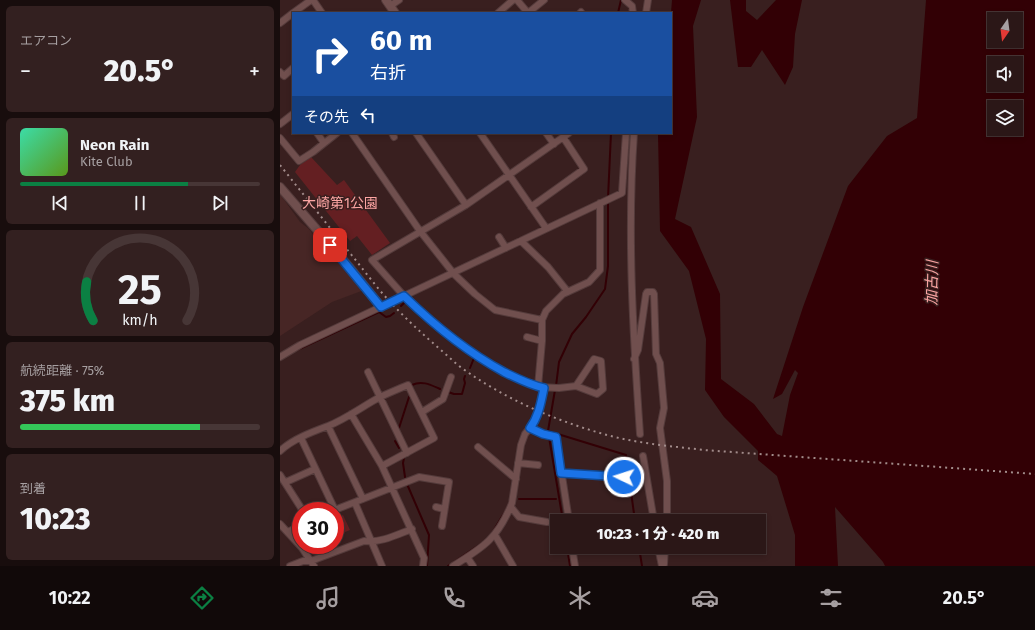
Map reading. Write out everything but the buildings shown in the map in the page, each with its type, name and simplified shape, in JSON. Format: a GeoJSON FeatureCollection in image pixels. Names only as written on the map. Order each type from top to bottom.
{"type":"FeatureCollection","features":[{"type":"Feature","properties":{"kind":"street"},"geometry":{"type":"LineString","coordinates":[[294,12],[312,0],[321,12]]}},
{"type":"Feature","properties":{"kind":"street"},"geometry":{"type":"LineString","coordinates":[[390,6],[399,0]]}},
{"type":"Feature","properties":{"kind":"street"},"geometry":{"type":"LineString","coordinates":[[499,12],[513,0]]}},
{"type":"Feature","properties":{"kind":"street"},"geometry":{"type":"LineString","coordinates":[[517,0],[527,12]]}},
{"type":"Feature","properties":{"kind":"street"},"geometry":{"type":"LineString","coordinates":[[529,12],[544,0]]}},
{"type":"Feature","properties":{"kind":"street"},"geometry":{"type":"LineString","coordinates":[[625,0],[632,6],[633,12]]}},
{"type":"Feature","properties":{"kind":"street"},"geometry":{"type":"LineString","coordinates":[[646,12],[648,0]]}},
{"type":"Feature","properties":{"kind":"street"},"geometry":{"type":"LineString","coordinates":[[280,23],[292,14]]}},
{"type":"Feature","properties":{"kind":"street"},"geometry":{"type":"LineString","coordinates":[[280,72],[284,76],[292,69]]}},
{"type":"Feature","properties":{"kind":"street"},"geometry":{"type":"LineString","coordinates":[[280,124],[292,115]]}},
{"type":"Feature","properties":{"kind":"street"},"geometry":{"type":"LineString","coordinates":[[318,134],[324,143]]}},
{"type":"Feature","properties":{"kind":"street"},"geometry":{"type":"LineString","coordinates":[[280,138],[299,161],[335,134]]}},
{"type":"Feature","properties":{"kind":"street"},"geometry":{"type":"LineString","coordinates":[[353,134],[420,231],[454,274],[495,310],[542,320]]}},
{"type":"Feature","properties":{"kind":"street"},"geometry":{"type":"LineString","coordinates":[[417,134],[466,205]]}},
{"type":"Feature","properties":{"kind":"street"},"geometry":{"type":"LineString","coordinates":[[481,134],[546,228]]}},
{"type":"Feature","properties":{"kind":"street"},"geometry":{"type":"LineString","coordinates":[[547,134],[554,144]]}},
{"type":"Feature","properties":{"kind":"street"},"geometry":{"type":"LineString","coordinates":[[568,134],[466,205],[372,260],[417,309],[465,348],[516,378],[541,387],[559,388],[576,386],[597,394],[603,389],[601,362],[594,359],[576,386]]}},
{"type":"Feature","properties":{"kind":"street"},"geometry":{"type":"LineString","coordinates":[[280,356],[300,345],[454,274],[546,228],[622,193],[626,134]]}},
{"type":"Feature","properties":{"kind":"street"},"geometry":{"type":"LineString","coordinates":[[634,134],[631,171],[631,282],[634,359],[640,434]]}},
{"type":"Feature","properties":{"kind":"street"},"geometry":{"type":"LineString","coordinates":[[531,207],[584,169],[563,137]]}},
{"type":"Feature","properties":{"kind":"street"},"geometry":{"type":"LineString","coordinates":[[280,187],[350,268],[381,307]]}},
{"type":"Feature","properties":{"kind":"street"},"geometry":{"type":"LineString","coordinates":[[453,566],[485,546],[495,535],[511,507],[521,445],[525,434],[535,421],[540,405],[542,320],[546,311],[563,294],[589,282],[600,270],[600,203]]}},
{"type":"Feature","properties":{"kind":"street"},"geometry":{"type":"LineString","coordinates":[[499,237],[506,248]]}},
{"type":"Feature","properties":{"kind":"street"},"geometry":{"type":"LineString","coordinates":[[521,241],[548,267],[568,292]]}},
{"type":"Feature","properties":{"kind":"street"},"geometry":{"type":"LineString","coordinates":[[634,359],[638,350],[646,294],[647,292],[652,292],[654,294],[656,354],[660,363],[664,408],[660,428],[667,481],[668,514]]}},
{"type":"Feature","properties":{"kind":"street"},"geometry":{"type":"LineString","coordinates":[[527,336],[542,341]]}},
{"type":"Feature","properties":{"kind":"street"},"geometry":{"type":"LineString","coordinates":[[368,372],[407,453]]}},
{"type":"Feature","properties":{"kind":"street"},"geometry":{"type":"LineString","coordinates":[[422,412],[444,399],[451,377]]}},
{"type":"Feature","properties":{"kind":"street"},"geometry":{"type":"LineString","coordinates":[[280,451],[291,442],[319,428],[328,426],[380,397],[408,385],[434,438],[382,466]]}},
{"type":"Feature","properties":{"kind":"street"},"geometry":{"type":"LineString","coordinates":[[351,414],[382,466],[412,529],[424,558],[423,566]]}},
{"type":"Feature","properties":{"kind":"street"},"geometry":{"type":"LineString","coordinates":[[328,426],[363,499]]}},
{"type":"Feature","properties":{"kind":"street"},"geometry":{"type":"LineString","coordinates":[[530,428],[543,434],[556,437],[567,514]]}},
{"type":"Feature","properties":{"kind":"street"},"geometry":{"type":"LineString","coordinates":[[301,438],[330,502]]}},
{"type":"Feature","properties":{"kind":"street"},"geometry":{"type":"LineString","coordinates":[[478,447],[491,454],[516,479]]}},
{"type":"Feature","properties":{"kind":"street"},"geometry":{"type":"LineString","coordinates":[[643,456],[653,514]]}},
{"type":"Feature","properties":{"kind":"street"},"geometry":{"type":"LineString","coordinates":[[518,463],[538,465]]}},
{"type":"Feature","properties":{"kind":"street"},"geometry":{"type":"LineString","coordinates":[[286,482],[315,469]]}},
{"type":"Feature","properties":{"kind":"street"},"geometry":{"type":"LineString","coordinates":[[561,473],[620,476],[616,484]]}},
{"type":"Feature","properties":{"kind":"street"},"geometry":{"type":"LineString","coordinates":[[588,474],[588,482]]}},
{"type":"Feature","properties":{"kind":"street"},"geometry":{"type":"LineString","coordinates":[[280,475],[298,502]]}},
{"type":"Feature","properties":{"kind":"street"},"geometry":{"type":"LineString","coordinates":[[344,507],[419,477],[449,482],[442,526]]}},
{"type":"Feature","properties":{"kind":"street"},"geometry":{"type":"LineString","coordinates":[[355,503],[382,566]]}},
{"type":"Feature","properties":{"kind":"street"},"geometry":{"type":"LineString","coordinates":[[436,507],[444,509]]}},
{"type":"Feature","properties":{"kind":"street"},"geometry":{"type":"LineString","coordinates":[[511,507],[519,517],[543,519]]}},
{"type":"Feature","properties":{"kind":"street"},"geometry":{"type":"LineString","coordinates":[[280,524],[302,548],[312,564]]}},
{"type":"Feature","properties":{"kind":"street"},"geometry":{"type":"LineString","coordinates":[[290,566],[303,561],[312,564],[364,541],[372,542],[383,540],[412,529]]}},
{"type":"Feature","properties":{"kind":"street"},"geometry":{"type":"LineString","coordinates":[[288,532],[292,530]]}},
{"type":"Feature","properties":{"kind":"street"},"geometry":{"type":"LineString","coordinates":[[495,535],[513,566]]}},
{"type":"Feature","properties":{"kind":"street"},"geometry":{"type":"LineString","coordinates":[[573,554],[575,566]]}},
{"type":"Feature","properties":{"kind":"street"},"geometry":{"type":"LineString","coordinates":[[660,554],[663,566]]}},
{"type":"Feature","properties":{"kind":"street"},"geometry":{"type":"LineString","coordinates":[[663,566],[664,554]]}},
{"type":"Feature","properties":{"kind":"street"},"geometry":{"type":"LineString","coordinates":[[468,557],[473,566]]}},
{"type":"Feature","properties":{"kind":"shaded area"},"geometry":{"type":"Polygon","coordinates":[[[280,194],[300,222],[309,229],[319,243],[325,246],[346,272],[349,270],[364,290],[332,302],[280,336],[280,194]]]}},
{"type":"Feature","properties":{"kind":"green space","name":"大崎第1公園"},"geometry":{"type":"Polygon","coordinates":[[[311,157],[337,185],[344,180],[390,243],[372,255],[357,236],[350,241],[295,172],[300,165],[311,157]]]}},
{"type":"Feature","properties":{"kind":"green space"},"geometry":{"type":"Polygon","coordinates":[[[344,517],[350,530],[344,532],[344,517]]]}},
{"type":"Feature","properties":{"kind":"water","name":"加古川"},"geometry":{"type":"Polygon","coordinates":[[[672,0],[701,0],[693,26],[697,117],[675,219],[691,227],[720,294],[721,379],[754,404],[777,434],[782,436],[790,395],[798,373],[795,370],[782,394],[773,399],[803,307],[848,186],[887,136],[917,118],[926,0],[1035,0],[1035,566],[885,566],[835,507],[838,566],[795,566],[795,535],[777,476],[758,460],[758,451],[724,417],[705,390],[706,339],[689,271],[660,231],[658,134],[672,134],[672,0]]]}},
{"type":"Feature","properties":{"kind":"water"},"geometry":{"type":"Polygon","coordinates":[[[730,0],[746,0],[746,11],[757,20],[776,0],[802,0],[795,34],[793,67],[785,85],[762,50],[751,67],[738,67],[730,0]]]}},
{"type":"Feature","properties":{"kind":"waterway"},"geometry":{"type":"LineString","coordinates":[[618,12],[621,0]]}},
{"type":"Feature","properties":{"kind":"waterway"},"geometry":{"type":"LineString","coordinates":[[608,198],[611,134]]}},
{"type":"Feature","properties":{"kind":"waterway"},"geometry":{"type":"LineString","coordinates":[[556,386],[559,362],[572,334],[586,317],[605,289],[608,266],[608,202]]}},
{"type":"Feature","properties":{"kind":"waterway"},"geometry":{"type":"LineString","coordinates":[[401,306],[406,301]]}},
{"type":"Feature","properties":{"kind":"waterway"},"geometry":{"type":"LineString","coordinates":[[295,351],[379,312],[386,317],[394,313]]}},
{"type":"Feature","properties":{"kind":"waterway"},"geometry":{"type":"LineString","coordinates":[[470,368],[474,358]]}},
{"type":"Feature","properties":{"kind":"waterway"},"geometry":{"type":"LineString","coordinates":[[448,392],[462,394],[465,376]]}},
{"type":"Feature","properties":{"kind":"waterway"},"geometry":{"type":"LineString","coordinates":[[412,387],[412,385],[423,383],[440,389]]}},
{"type":"Feature","properties":{"kind":"waterway"},"geometry":{"type":"LineString","coordinates":[[555,390],[548,431],[562,514]]}},
{"type":"Feature","properties":{"kind":"waterway"},"geometry":{"type":"LineString","coordinates":[[399,428],[409,397]]}},
{"type":"Feature","properties":{"kind":"waterway"},"geometry":{"type":"LineString","coordinates":[[548,431],[626,455],[634,514]]}},
{"type":"Feature","properties":{"kind":"waterway"},"geometry":{"type":"LineString","coordinates":[[395,441],[399,448]]}},
{"type":"Feature","properties":{"kind":"waterway"},"geometry":{"type":"LineString","coordinates":[[404,458],[403,463],[405,477]]}},
{"type":"Feature","properties":{"kind":"waterway"},"geometry":{"type":"LineString","coordinates":[[407,484],[429,535],[427,566]]}},
{"type":"Feature","properties":{"kind":"waterway"},"geometry":{"type":"LineString","coordinates":[[519,499],[556,499]]}},
{"type":"Feature","properties":{"kind":"waterway"},"geometry":{"type":"LineString","coordinates":[[492,533],[506,510],[510,500]]}},
{"type":"Feature","properties":{"kind":"waterway"},"geometry":{"type":"LineString","coordinates":[[448,566],[482,543]]}},
{"type":"Feature","properties":{"kind":"waterway"},"geometry":{"type":"LineString","coordinates":[[568,554],[570,566]]}},
{"type":"Feature","properties":{"kind":"waterway"},"geometry":{"type":"LineString","coordinates":[[640,554],[642,566]]}},
{"type":"Feature","properties":{"kind":"railway"},"geometry":{"type":"LineString","coordinates":[[280,165],[377,287],[417,328],[466,371],[497,391],[547,415],[613,436],[664,446],[1035,474]]}},
{"type":"Feature","properties":{"kind":"route"},"geometry":{"type":"LineString","coordinates":[[330,245],[381,307],[404,296],[417,309],[465,348],[516,378],[544,388],[535,421],[530,428],[543,434],[556,437],[561,473],[624,477]]}}]}
